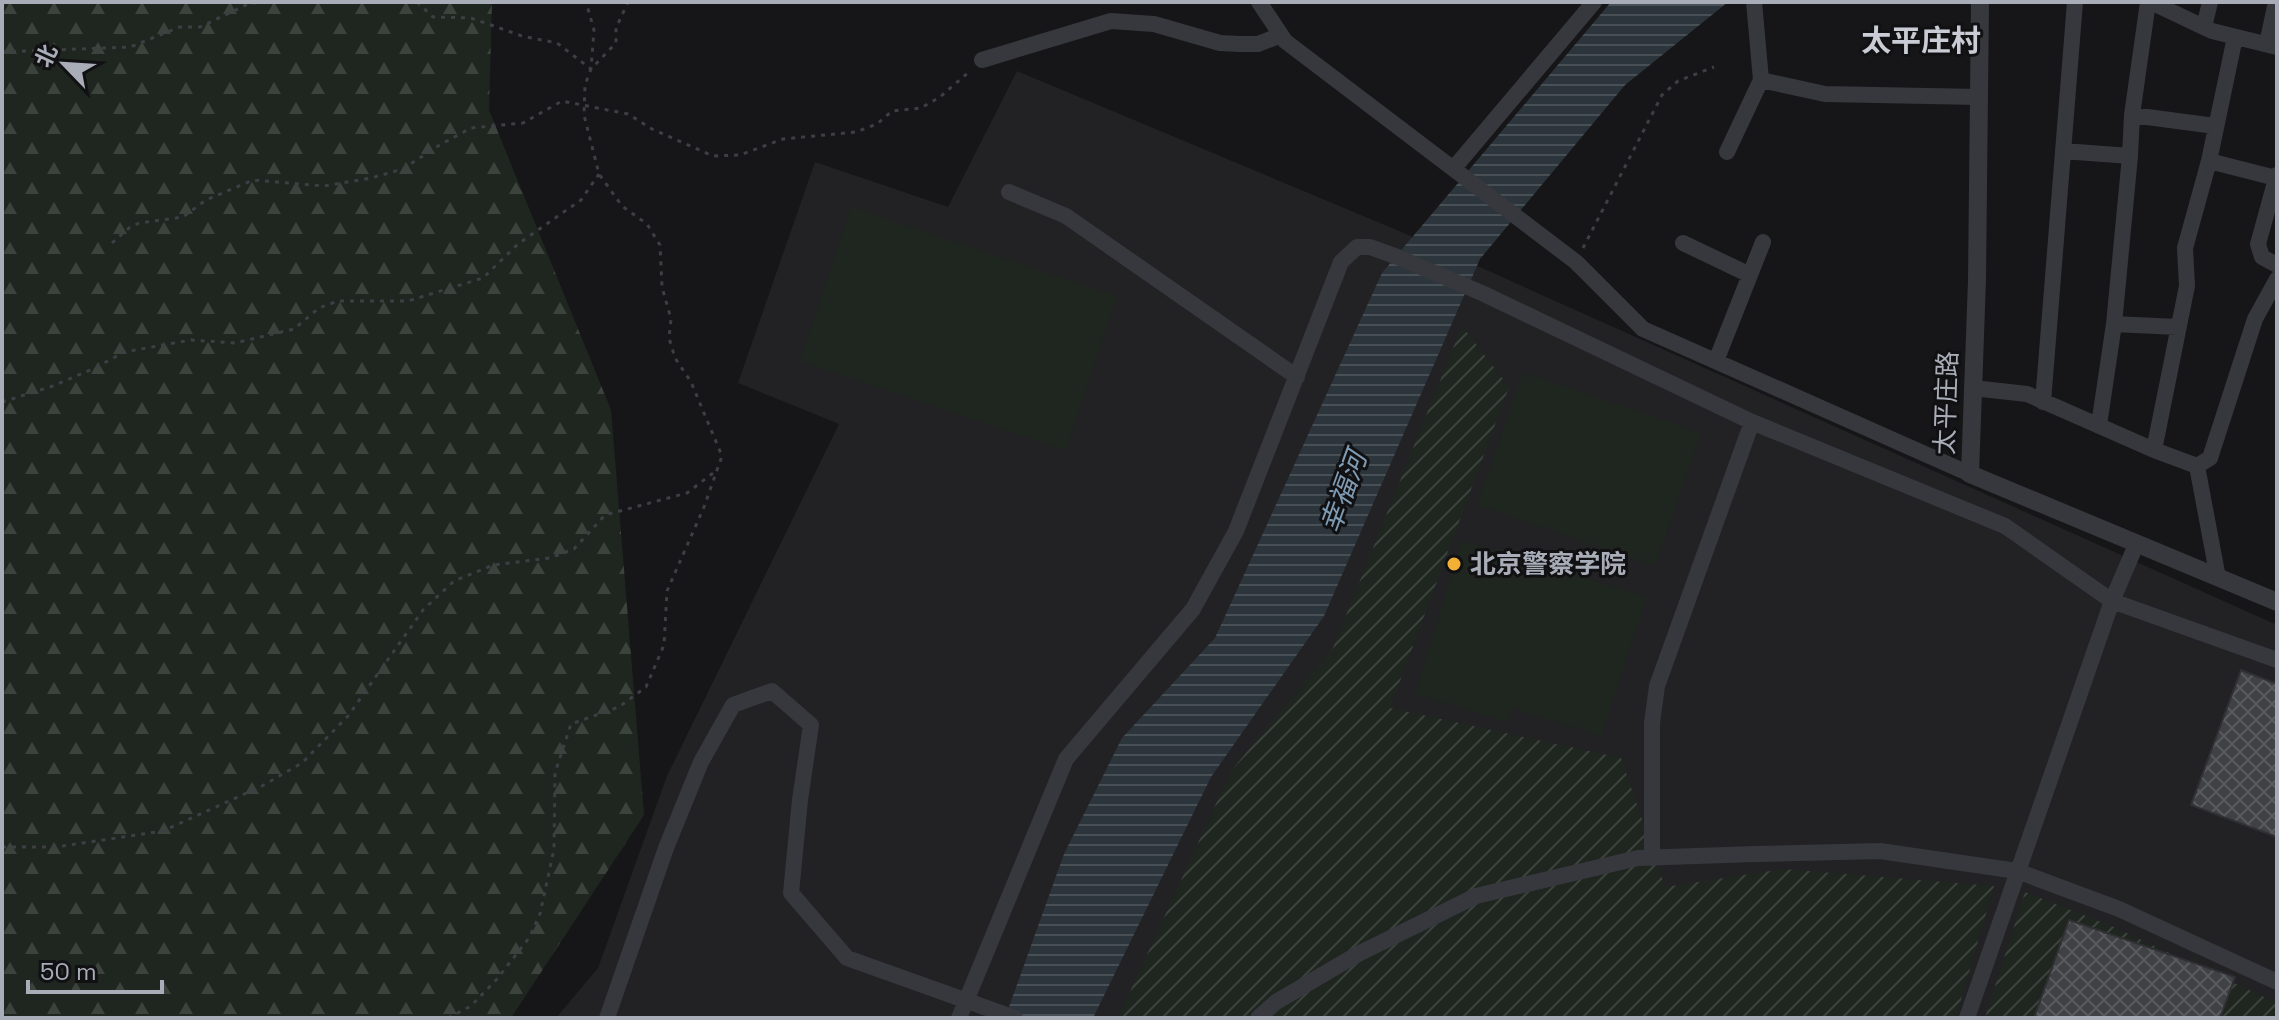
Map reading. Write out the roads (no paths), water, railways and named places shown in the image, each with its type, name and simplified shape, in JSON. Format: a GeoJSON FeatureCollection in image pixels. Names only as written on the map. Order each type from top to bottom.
{"type":"FeatureCollection","features":[{"type":"Feature","properties":{"kind":"street"},"geometry":{"type":"LineString","coordinates":[[1259,2],[1285,41],[1576,262],[1643,329],[1970,474]]}},
{"type":"Feature","properties":{"kind":"street"},"geometry":{"type":"LineString","coordinates":[[1457,170],[1594,2]]}},
{"type":"Feature","properties":{"kind":"street"},"geometry":{"type":"LineString","coordinates":[[1727,152],[1761,80],[1754,2]]}},
{"type":"Feature","properties":{"kind":"street","name":"太平庄路"},"geometry":{"type":"LineString","coordinates":[[1980,2],[1970,474],[2277,602]]}},
{"type":"Feature","properties":{"kind":"street"},"geometry":{"type":"LineString","coordinates":[[2043,402],[2075,2]]}},
{"type":"Feature","properties":{"kind":"street"},"geometry":{"type":"LineString","coordinates":[[2099,425],[2114,324],[2132,115],[2149,2],[2204,27],[2272,45],[2276,2]]}},
{"type":"Feature","properties":{"kind":"street"},"geometry":{"type":"LineString","coordinates":[[2204,27],[2210,2]]}},
{"type":"Feature","properties":{"kind":"street"},"geometry":{"type":"LineString","coordinates":[[982,60],[1111,21],[1154,24],[1220,43],[1258,44],[1281,35]]}},
{"type":"Feature","properties":{"kind":"street"},"geometry":{"type":"LineString","coordinates":[[2154,450],[2187,286],[2185,248],[2209,161],[2235,37]]}},
{"type":"Feature","properties":{"kind":"street"},"geometry":{"type":"LineString","coordinates":[[1761,80],[1825,94],[1979,97]]}},
{"type":"Feature","properties":{"kind":"street"},"geometry":{"type":"LineString","coordinates":[[2132,115],[2215,126]]}},
{"type":"Feature","properties":{"kind":"street"},"geometry":{"type":"LineString","coordinates":[[2063,151],[2130,156]]}},
{"type":"Feature","properties":{"kind":"street"},"geometry":{"type":"LineString","coordinates":[[2209,161],[2277,176],[2258,244],[2262,257],[2277,265]]}},
{"type":"Feature","properties":{"kind":"street"},"geometry":{"type":"LineString","coordinates":[[1009,192],[1066,216],[1297,377]]}},
{"type":"Feature","properties":{"kind":"street"},"geometry":{"type":"LineString","coordinates":[[1716,361],[1763,242]]}},
{"type":"Feature","properties":{"kind":"street"},"geometry":{"type":"LineString","coordinates":[[1683,243],[1750,275]]}},
{"type":"Feature","properties":{"kind":"street"},"geometry":{"type":"LineString","coordinates":[[959,1018],[1066,759],[1193,609],[1236,531],[1341,262],[1357,247],[1370,247],[1395,256],[1484,294],[1752,422],[2005,526],[2112,601],[2277,660]]}},
{"type":"Feature","properties":{"kind":"street"},"geometry":{"type":"LineString","coordinates":[[2197,466],[2210,458],[2255,319],[2277,279]]}},
{"type":"Feature","properties":{"kind":"street"},"geometry":{"type":"LineString","coordinates":[[2114,324],[2178,327]]}},
{"type":"Feature","properties":{"kind":"street"},"geometry":{"type":"LineString","coordinates":[[1973,388],[2027,394],[2197,466]]}},
{"type":"Feature","properties":{"kind":"street"},"geometry":{"type":"LineString","coordinates":[[1652,858],[1652,723],[1657,686],[1752,422]]}},
{"type":"Feature","properties":{"kind":"street"},"geometry":{"type":"LineString","coordinates":[[2197,466],[2218,578]]}},
{"type":"Feature","properties":{"kind":"street"},"geometry":{"type":"LineString","coordinates":[[1967,1018],[2112,601],[2136,545]]}},
{"type":"Feature","properties":{"kind":"street"},"geometry":{"type":"LineString","coordinates":[[607,1018],[666,848],[701,762],[733,705],[772,691],[811,725],[791,893],[847,958],[1015,1018]]}},
{"type":"Feature","properties":{"kind":"street"},"geometry":{"type":"LineString","coordinates":[[1258,1018],[1276,1002],[1358,954],[1476,896],[1638,858],[1880,851],[2017,871],[2119,909],[2277,982]]}},
{"type":"Feature","properties":{"kind":"water","name":"幸福河"},"geometry":{"type":"Polygon","coordinates":[[[1611,2],[1728,2],[1625,85],[1480,259],[1324,616],[1211,777],[1093,1018],[1005,1018],[1064,854],[1122,738],[1215,638],[1382,273],[1611,2]]]}},
{"type":"Feature","properties":{"kind":"place","name":"北京警察学院"},"geometry":{"type":"Point","coordinates":[1454,564]}},
{"type":"Feature","properties":{"kind":"district","name":"太平庄村"},"geometry":{"type":"Point","coordinates":[1921,41]}}]}
